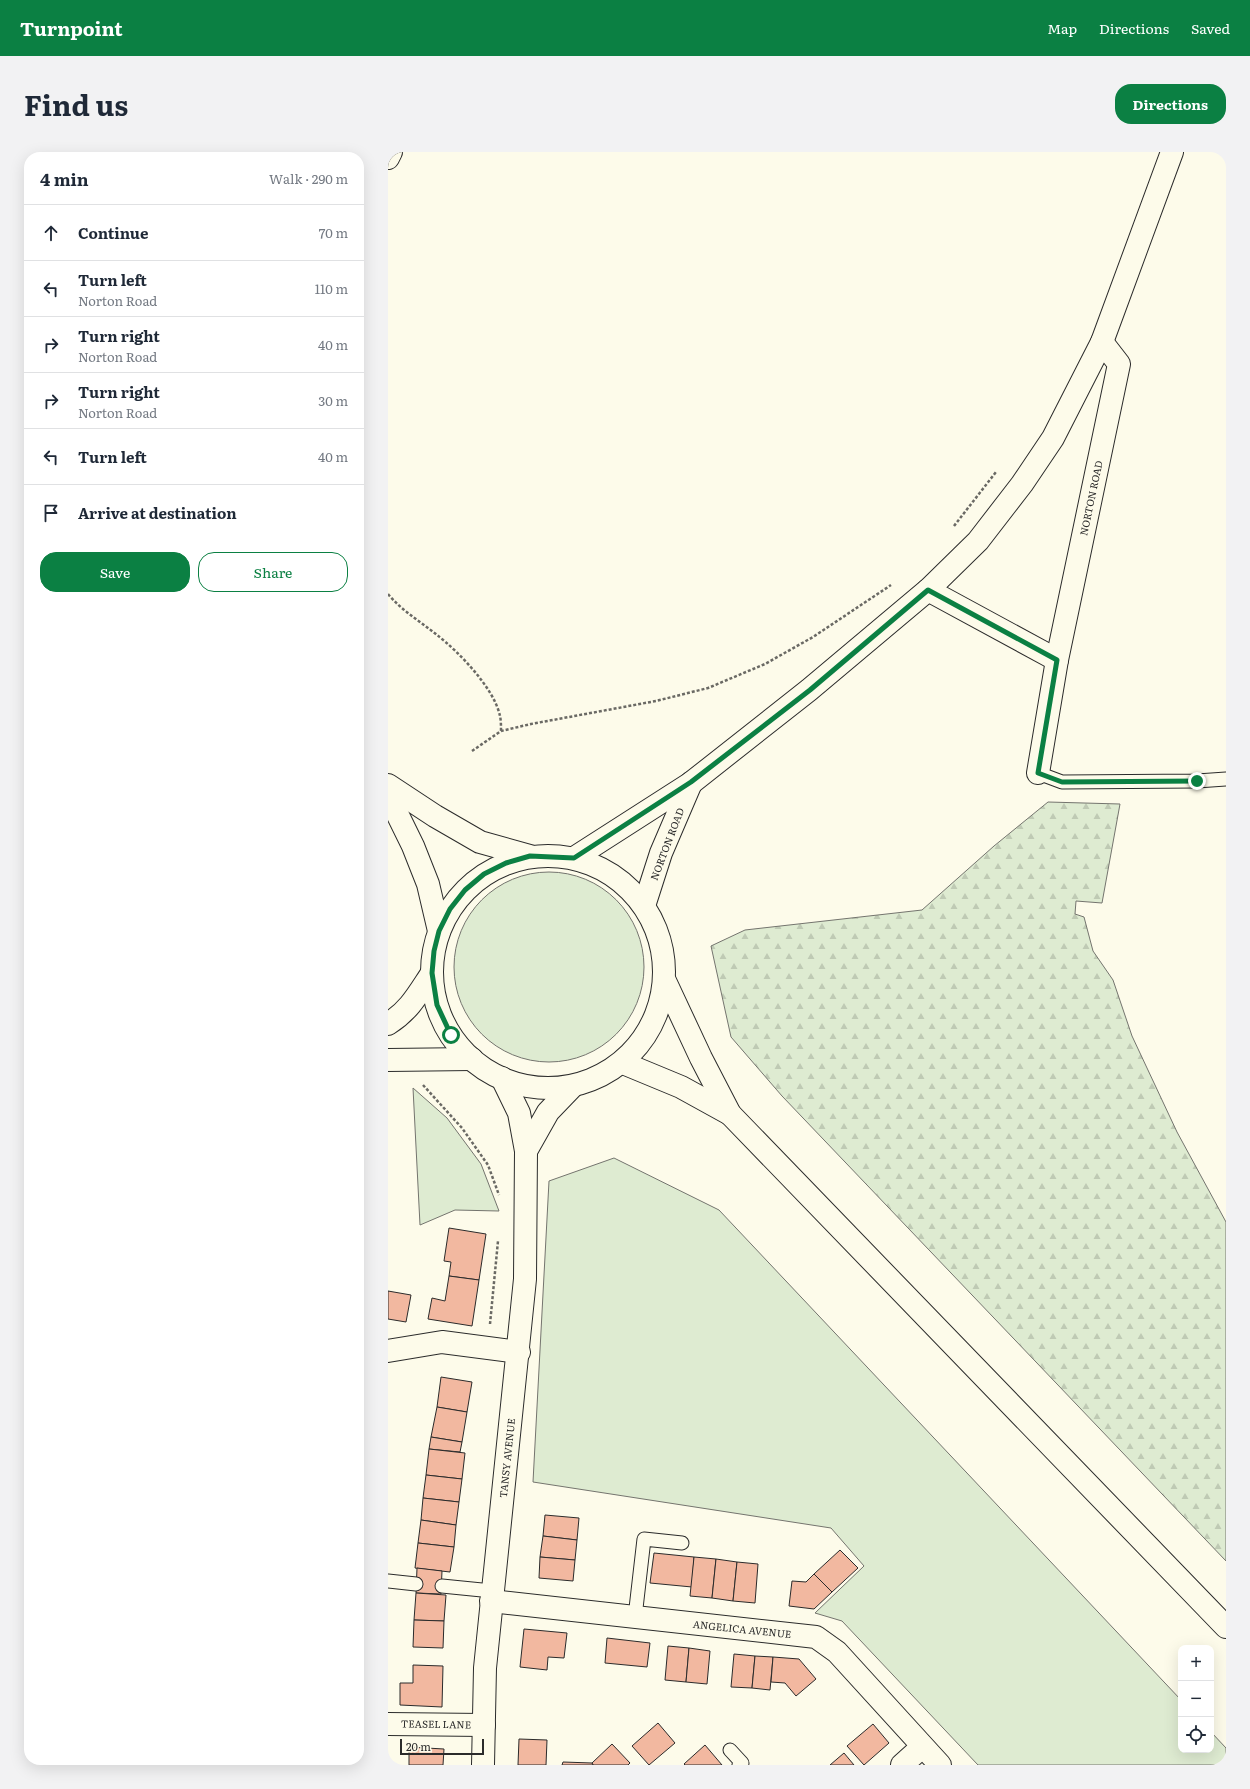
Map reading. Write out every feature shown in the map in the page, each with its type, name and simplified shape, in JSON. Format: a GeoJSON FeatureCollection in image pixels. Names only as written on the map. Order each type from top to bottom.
{"type":"FeatureCollection","features":[{"type":"Feature","properties":{"kind":"street"},"geometry":{"type":"LineString","coordinates":[[388,158],[391,152]]}},
{"type":"Feature","properties":{"kind":"street","name":"NORTON ROAD"},"geometry":{"type":"LineString","coordinates":[[574,858],[691,782],[810,690],[928,590],[978,541],[1022,484],[1054,438],[1102,342],[1172,152]]}},
{"type":"Feature","properties":{"kind":"street","name":"NORTON ROAD"},"geometry":{"type":"LineString","coordinates":[[1038,773],[1057,660],[1119,364],[1102,342]]}},
{"type":"Feature","properties":{"kind":"street"},"geometry":{"type":"LineString","coordinates":[[928,590],[1057,660]]}},
{"type":"Feature","properties":{"kind":"street","name":"NORTON ROAD"},"geometry":{"type":"LineString","coordinates":[[644,906],[661,853],[691,782]]}},
{"type":"Feature","properties":{"kind":"street"},"geometry":{"type":"LineString","coordinates":[[388,786],[434,816],[480,842],[530,856],[574,858],[601,868],[625,884],[644,906],[661,941],[665,981],[659,1010],[646,1037],[623,1063],[603,1075],[572,1086],[551,1088],[526,1086],[502,1078],[472,1059],[451,1035],[437,1005],[432,973],[434,951],[439,931],[450,909],[465,890],[484,874],[506,863],[530,856]]}},
{"type":"Feature","properties":{"kind":"street"},"geometry":{"type":"LineString","coordinates":[[388,795],[413,846],[428,884],[439,931]]}},
{"type":"Feature","properties":{"kind":"street"},"geometry":{"type":"LineString","coordinates":[[388,1024],[400,1016],[412,1004],[432,973]]}},
{"type":"Feature","properties":{"kind":"street"},"geometry":{"type":"LineString","coordinates":[[665,981],[701,1058],[730,1114],[1226,1627]]}},
{"type":"Feature","properties":{"kind":"street"},"geometry":{"type":"LineString","coordinates":[[388,1060],[472,1059]]}},
{"type":"Feature","properties":{"kind":"street"},"geometry":{"type":"LineString","coordinates":[[623,1063],[681,1087],[730,1114]]}},
{"type":"Feature","properties":{"kind":"street","name":"TANSY AVENUE"},"geometry":{"type":"LineString","coordinates":[[483,1765],[485,1668],[491,1596],[519,1352],[525,1279],[526,1151],[519,1113],[502,1078]]}},
{"type":"Feature","properties":{"kind":"street","name":"TANSY AVENUE"},"geometry":{"type":"LineString","coordinates":[[526,1151],[548,1112],[572,1086]]}},
{"type":"Feature","properties":{"kind":"street"},"geometry":{"type":"LineString","coordinates":[[388,1351],[442,1342],[519,1352]]}},
{"type":"Feature","properties":{"kind":"street","name":"ANGELICA AVENUE"},"geometry":{"type":"LineString","coordinates":[[491,1596],[635,1617],[816,1637],[837,1652],[940,1765]]}},
{"type":"Feature","properties":{"kind":"street","name":"TEASEL LANE"},"geometry":{"type":"LineString","coordinates":[[388,1724],[484,1725]]}},
{"type":"Feature","properties":{"kind":"street"},"geometry":{"type":"LineString","coordinates":[[902,1765],[922,1747]]}},
{"type":"Feature","properties":{"kind":"lane"},"geometry":{"type":"LineString","coordinates":[[1038,773],[1062,782],[1197,781],[1226,779]]}},
{"type":"Feature","properties":{"kind":"lane"},"geometry":{"type":"LineString","coordinates":[[635,1617],[644,1539],[682,1543]]}},
{"type":"Feature","properties":{"kind":"lane"},"geometry":{"type":"LineString","coordinates":[[388,1581],[416,1584]]}},
{"type":"Feature","properties":{"kind":"lane"},"geometry":{"type":"LineString","coordinates":[[442,1586],[491,1596]]}},
{"type":"Feature","properties":{"kind":"lane"},"geometry":{"type":"LineString","coordinates":[[730,1750],[742,1762],[739,1765]]}},
{"type":"Feature","properties":{"kind":"path"},"geometry":{"type":"LineString","coordinates":[[951,531],[978,494],[998,471]]}},
{"type":"Feature","properties":{"kind":"path"},"geometry":{"type":"LineString","coordinates":[[472,750],[501,731],[656,701],[708,688],[765,664],[858,608],[896,582]]}},
{"type":"Feature","properties":{"kind":"path"},"geometry":{"type":"LineString","coordinates":[[388,594],[404,611],[436,634],[460,654],[491,695],[500,715],[501,731]]}},
{"type":"Feature","properties":{"kind":"path"},"geometry":{"type":"LineString","coordinates":[[418,1080],[462,1128],[488,1165],[502,1202]]}},
{"type":"Feature","properties":{"kind":"path"},"geometry":{"type":"LineString","coordinates":[[488,1348],[498,1240]]}},
{"type":"Feature","properties":{"kind":"green space"},"geometry":{"type":"Polygon","coordinates":[[[1048,802],[1120,804],[1102,903],[1076,901],[1075,914],[1084,917],[1093,951],[1113,980],[1132,1036],[1177,1132],[1226,1222],[1226,1561],[782,1096],[731,1037],[711,946],[745,930],[922,910],[994,846],[1048,802]]]}},
{"type":"Feature","properties":{"kind":"green space"},"geometry":{"type":"Polygon","coordinates":[[[549,872],[576,876],[602,888],[616,900],[628,914],[640,940],[644,967],[640,994],[628,1020],[616,1034],[602,1046],[576,1058],[549,1062],[522,1058],[496,1046],[482,1034],[470,1020],[458,994],[454,967],[458,940],[470,914],[482,900],[496,888],[522,876],[549,872]]]}},
{"type":"Feature","properties":{"kind":"green space"},"geometry":{"type":"Polygon","coordinates":[[[413,1088],[447,1118],[481,1164],[499,1211],[455,1210],[420,1225],[413,1088]]]}},
{"type":"Feature","properties":{"kind":"green space"},"geometry":{"type":"Polygon","coordinates":[[[614,1158],[719,1210],[1178,1697],[1178,1753],[1214,1753],[1214,1735],[1226,1748],[1226,1765],[978,1765],[842,1621],[815,1613],[864,1566],[831,1528],[533,1482],[549,1181],[614,1158]]]}},
{"type":"Feature","properties":{"kind":"building"},"geometry":{"type":"Polygon","coordinates":[[[449,1228],[486,1234],[479,1280],[449,1276],[451,1262],[444,1261],[449,1228]]]}},
{"type":"Feature","properties":{"kind":"building"},"geometry":{"type":"Polygon","coordinates":[[[449,1276],[479,1280],[472,1326],[428,1319],[432,1298],[445,1301],[449,1276]]]}},
{"type":"Feature","properties":{"kind":"building"},"geometry":{"type":"Polygon","coordinates":[[[388,1291],[411,1295],[406,1322],[388,1319],[388,1291]]]}},
{"type":"Feature","properties":{"kind":"building"},"geometry":{"type":"Polygon","coordinates":[[[441,1377],[472,1382],[467,1412],[437,1407],[441,1377]]]}},
{"type":"Feature","properties":{"kind":"building"},"geometry":{"type":"Polygon","coordinates":[[[437,1407],[467,1412],[462,1442],[431,1437],[437,1407]]]}},
{"type":"Feature","properties":{"kind":"building"},"geometry":{"type":"Polygon","coordinates":[[[431,1437],[462,1442],[460,1452],[429,1449],[431,1437]]]}},
{"type":"Feature","properties":{"kind":"building"},"geometry":{"type":"Polygon","coordinates":[[[429,1449],[465,1453],[462,1479],[426,1475],[429,1449]]]}},
{"type":"Feature","properties":{"kind":"building"},"geometry":{"type":"Polygon","coordinates":[[[426,1475],[462,1479],[459,1502],[423,1498],[426,1475]]]}},
{"type":"Feature","properties":{"kind":"building"},"geometry":{"type":"Polygon","coordinates":[[[423,1498],[459,1502],[456,1525],[421,1520],[423,1498]]]}},
{"type":"Feature","properties":{"kind":"building"},"geometry":{"type":"Polygon","coordinates":[[[545,1515],[579,1518],[577,1540],[543,1536],[545,1515]]]}},
{"type":"Feature","properties":{"kind":"building"},"geometry":{"type":"Polygon","coordinates":[[[421,1520],[456,1525],[454,1547],[418,1543],[421,1520]]]}},
{"type":"Feature","properties":{"kind":"building"},"geometry":{"type":"Polygon","coordinates":[[[543,1536],[577,1540],[575,1560],[540,1557],[543,1536]]]}},
{"type":"Feature","properties":{"kind":"building"},"geometry":{"type":"Polygon","coordinates":[[[418,1543],[454,1547],[450,1572],[415,1568],[418,1543]]]}},
{"type":"Feature","properties":{"kind":"building"},"geometry":{"type":"Polygon","coordinates":[[[840,1550],[858,1568],[832,1592],[814,1574],[840,1550]]]}},
{"type":"Feature","properties":{"kind":"building"},"geometry":{"type":"Polygon","coordinates":[[[654,1553],[694,1557],[692,1587],[650,1583],[654,1553]]]}},
{"type":"Feature","properties":{"kind":"building"},"geometry":{"type":"Polygon","coordinates":[[[540,1557],[575,1560],[573,1581],[539,1578],[540,1557]]]}},
{"type":"Feature","properties":{"kind":"building"},"geometry":{"type":"Polygon","coordinates":[[[694,1557],[716,1559],[712,1598],[690,1596],[694,1557]]]}},
{"type":"Feature","properties":{"kind":"building"},"geometry":{"type":"Polygon","coordinates":[[[716,1559],[737,1562],[733,1601],[712,1598],[716,1559]]]}},
{"type":"Feature","properties":{"kind":"building"},"geometry":{"type":"Polygon","coordinates":[[[737,1562],[758,1564],[755,1603],[733,1601],[737,1562]]]}},
{"type":"Feature","properties":{"kind":"building"},"geometry":{"type":"Polygon","coordinates":[[[417,1568],[442,1571],[441,1594],[416,1593],[417,1568]]]}},
{"type":"Feature","properties":{"kind":"building"},"geometry":{"type":"Polygon","coordinates":[[[814,1574],[832,1592],[814,1609],[789,1606],[792,1581],[806,1582],[814,1574]]]}},
{"type":"Feature","properties":{"kind":"building"},"geometry":{"type":"Polygon","coordinates":[[[416,1593],[446,1595],[444,1621],[414,1620],[416,1593]]]}},
{"type":"Feature","properties":{"kind":"building"},"geometry":{"type":"Polygon","coordinates":[[[414,1620],[444,1621],[443,1648],[413,1647],[414,1620]]]}},
{"type":"Feature","properties":{"kind":"building"},"geometry":{"type":"Polygon","coordinates":[[[524,1629],[567,1633],[564,1658],[548,1657],[547,1670],[520,1667],[524,1629]]]}},
{"type":"Feature","properties":{"kind":"building"},"geometry":{"type":"Polygon","coordinates":[[[607,1638],[650,1643],[647,1667],[605,1663],[607,1638]]]}},
{"type":"Feature","properties":{"kind":"building"},"geometry":{"type":"Polygon","coordinates":[[[668,1646],[689,1648],[686,1682],[665,1680],[668,1646]]]}},
{"type":"Feature","properties":{"kind":"building"},"geometry":{"type":"Polygon","coordinates":[[[689,1648],[710,1651],[707,1684],[686,1682],[689,1648]]]}},
{"type":"Feature","properties":{"kind":"building"},"geometry":{"type":"Polygon","coordinates":[[[734,1654],[755,1656],[752,1688],[731,1687],[734,1654]]]}},
{"type":"Feature","properties":{"kind":"building"},"geometry":{"type":"Polygon","coordinates":[[[755,1656],[773,1657],[770,1690],[752,1688],[755,1656]]]}},
{"type":"Feature","properties":{"kind":"building"},"geometry":{"type":"Polygon","coordinates":[[[773,1657],[799,1659],[816,1679],[796,1696],[785,1683],[771,1682],[773,1657]]]}},
{"type":"Feature","properties":{"kind":"building"},"geometry":{"type":"Polygon","coordinates":[[[413,1665],[443,1666],[442,1707],[400,1705],[400,1683],[413,1683],[413,1665]]]}},
{"type":"Feature","properties":{"kind":"building"},"geometry":{"type":"Polygon","coordinates":[[[658,1723],[675,1743],[649,1765],[632,1746],[658,1723]]]}},
{"type":"Feature","properties":{"kind":"building"},"geometry":{"type":"Polygon","coordinates":[[[873,1724],[889,1743],[864,1765],[847,1746],[873,1724]]]}},
{"type":"Feature","properties":{"kind":"building"},"geometry":{"type":"Polygon","coordinates":[[[519,1739],[547,1740],[546,1765],[518,1765],[519,1739]]]}},
{"type":"Feature","properties":{"kind":"building"},"geometry":{"type":"Polygon","coordinates":[[[612,1744],[630,1763],[628,1765],[593,1765],[592,1763],[612,1744]]]}},
{"type":"Feature","properties":{"kind":"building"},"geometry":{"type":"Polygon","coordinates":[[[705,1745],[722,1765],[684,1764],[705,1745]]]}},
{"type":"Feature","properties":{"kind":"building"},"geometry":{"type":"Polygon","coordinates":[[[409,1747],[444,1749],[443,1765],[409,1765],[409,1747]]]}},
{"type":"Feature","properties":{"kind":"building"},"geometry":{"type":"Polygon","coordinates":[[[844,1753],[854,1765],[830,1765],[844,1753]]]}},
{"type":"Feature","properties":{"kind":"building"},"geometry":{"type":"Polygon","coordinates":[[[563,1762],[592,1763],[593,1765],[562,1765],[563,1762]]]}},
{"type":"Feature","properties":{"kind":"route"},"geometry":{"type":"LineString","coordinates":[[451,1035],[437,1005],[432,973],[434,951],[439,931],[450,909],[465,890],[484,874],[506,863],[530,856],[574,858],[691,782],[810,690],[928,590],[1057,660],[1038,773],[1062,782],[1197,781]]}}]}
